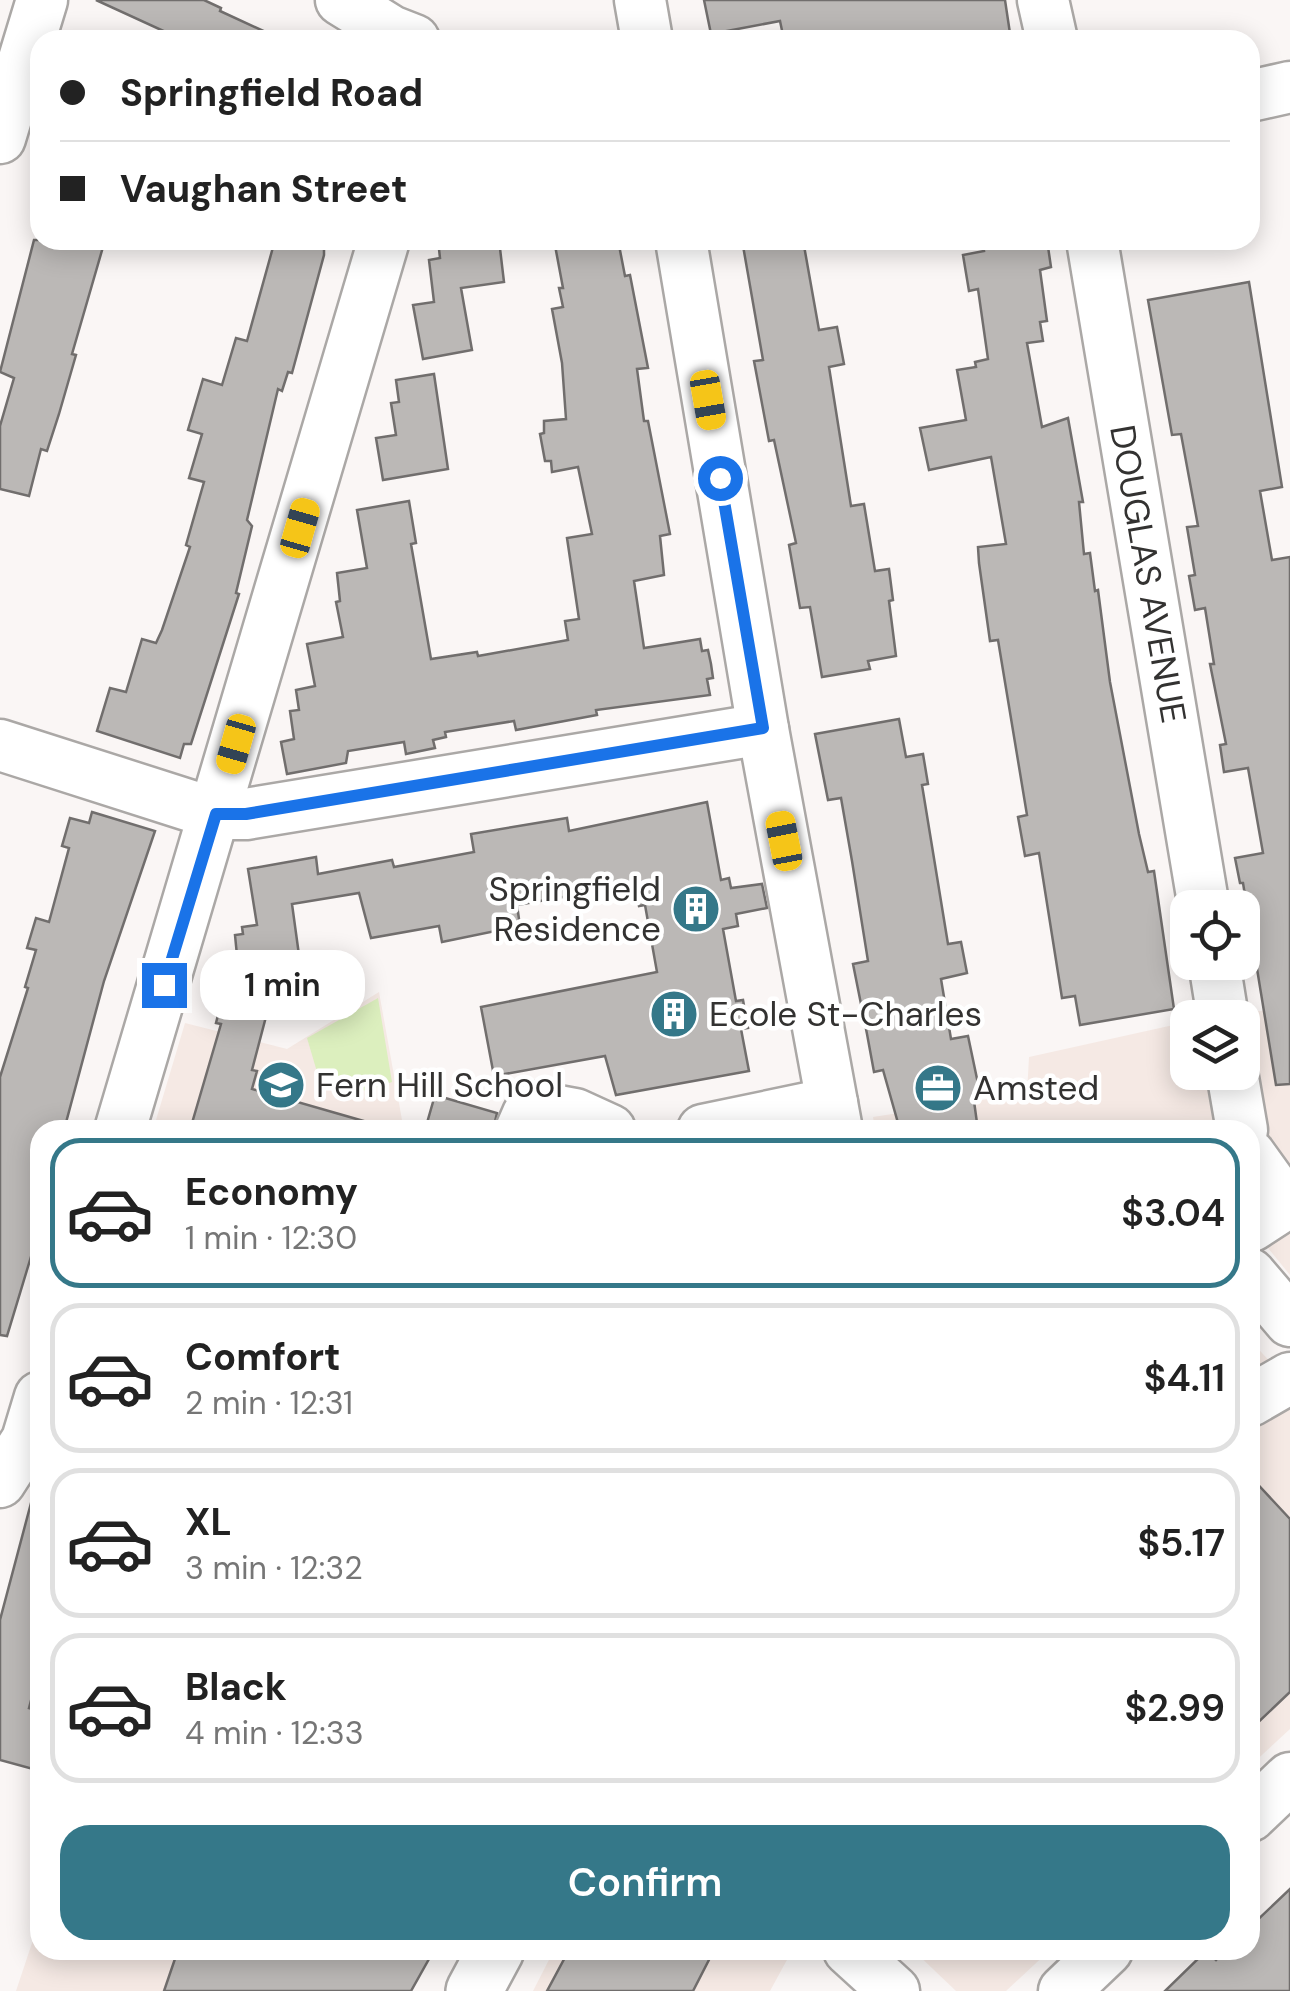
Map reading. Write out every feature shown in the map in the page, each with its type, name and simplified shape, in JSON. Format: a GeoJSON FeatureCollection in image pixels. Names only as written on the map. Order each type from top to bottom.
{"type":"FeatureCollection","features":[{"type":"Feature","properties":{"kind":"main road"},"geometry":{"type":"LineString","coordinates":[[474,1991],[491,1960]]}},
{"type":"Feature","properties":{"kind":"street"},"geometry":{"type":"LineString","coordinates":[[33,30],[42,0]]}},
{"type":"Feature","properties":{"kind":"street"},"geometry":{"type":"LineString","coordinates":[[341,0],[389,30]]}},
{"type":"Feature","properties":{"kind":"street"},"geometry":{"type":"LineString","coordinates":[[640,0],[645,30]]}},
{"type":"Feature","properties":{"kind":"street"},"geometry":{"type":"LineString","coordinates":[[1043,0],[1050,30]]}},
{"type":"Feature","properties":{"kind":"street"},"geometry":{"type":"LineString","coordinates":[[0,138],[30,39]]}},
{"type":"Feature","properties":{"kind":"street"},"geometry":{"type":"LineString","coordinates":[[1260,94],[1290,87]]}},
{"type":"Feature","properties":{"kind":"street"},"geometry":{"type":"LineString","coordinates":[[123,1120],[381,250]]}},
{"type":"Feature","properties":{"kind":"street"},"geometry":{"type":"LineString","coordinates":[[682,250],[763,728],[835,1117],[805,1120]]}},
{"type":"Feature","properties":{"kind":"street","name":"DOUGLAS AVENUE"},"geometry":{"type":"LineString","coordinates":[[1094,250],[1201,890]]}},
{"type":"Feature","properties":{"kind":"street"},"geometry":{"type":"LineString","coordinates":[[0,746],[216,814],[246,814],[763,728]]}},
{"type":"Feature","properties":{"kind":"street"},"geometry":{"type":"LineString","coordinates":[[1235,1090],[1240,1120]]}},
{"type":"Feature","properties":{"kind":"street"},"geometry":{"type":"LineString","coordinates":[[525,1120],[537,1108],[589,1120]]}},
{"type":"Feature","properties":{"kind":"street"},"geometry":{"type":"LineString","coordinates":[[1260,1177],[1274,1208]]}},
{"type":"Feature","properties":{"kind":"street"},"geometry":{"type":"LineString","coordinates":[[1260,1286],[1290,1321]]}},
{"type":"Feature","properties":{"kind":"street"},"geometry":{"type":"LineString","coordinates":[[1260,1396],[1290,1378]]}},
{"type":"Feature","properties":{"kind":"street"},"geometry":{"type":"LineString","coordinates":[[0,1482],[30,1430]]}},
{"type":"Feature","properties":{"kind":"street"},"geometry":{"type":"LineString","coordinates":[[0,1490],[30,1498]]}},
{"type":"Feature","properties":{"kind":"street"},"geometry":{"type":"LineString","coordinates":[[1260,1806],[1290,1778]]}},
{"type":"Feature","properties":{"kind":"street"},"geometry":{"type":"LineString","coordinates":[[860,1960],[894,1991]]}},
{"type":"Feature","properties":{"kind":"street"},"geometry":{"type":"LineString","coordinates":[[1064,1991],[1097,1960]]}},
{"type":"Feature","properties":{"kind":"shaded area","name":"Fern Hill School"},"geometry":{"type":"Polygon","coordinates":[[[379,992],[402,1120],[156,1120],[185,1023],[287,1049],[379,992]]]}},
{"type":"Feature","properties":{"kind":"shaded area"},"geometry":{"type":"Polygon","coordinates":[[[1290,1007],[1290,1275],[1260,1238],[1260,1120],[873,1120],[873,1117],[1027,1093],[1029,1057],[1170,1026],[1170,1090],[1260,1090],[1260,1011],[1290,1007]]]}},
{"type":"Feature","properties":{"kind":"shaded area"},"geometry":{"type":"Polygon","coordinates":[[[1260,1351],[1290,1383],[1290,1729],[1260,1757],[1260,1351]]]}},
{"type":"Feature","properties":{"kind":"shaded area"},"geometry":{"type":"Polygon","coordinates":[[[30,1949],[30,1960],[429,1960],[412,1991],[16,1991],[30,1949]]]}},
{"type":"Feature","properties":{"kind":"shaded area"},"geometry":{"type":"Polygon","coordinates":[[[549,1960],[787,1960],[770,1991],[533,1991],[549,1960]]]}},
{"type":"Feature","properties":{"kind":"shaded area"},"geometry":{"type":"Polygon","coordinates":[[[923,1960],[1039,1960],[1006,1991],[956,1991],[923,1960]]]}},
{"type":"Feature","properties":{"kind":"green space"},"geometry":{"type":"Polygon","coordinates":[[[378,998],[392,1082],[367,1091],[320,1082],[307,1038],[378,998]]]}},
{"type":"Feature","properties":{"kind":"building"},"geometry":{"type":"Polygon","coordinates":[[[96,0],[204,0],[261,30],[161,30],[96,0]]]}},
{"type":"Feature","properties":{"kind":"building"},"geometry":{"type":"Polygon","coordinates":[[[704,0],[1005,0],[1010,30],[782,30],[780,21],[710,30],[704,0]]]}},
{"type":"Feature","properties":{"kind":"building"},"geometry":{"type":"Polygon","coordinates":[[[31,250],[102,250],[59,414],[47,451],[41,449],[29,496],[0,489],[0,426],[14,378],[0,372],[31,250]]]}},
{"type":"Feature","properties":{"kind":"building"},"geometry":{"type":"Polygon","coordinates":[[[272,250],[324,250],[292,373],[288,372],[282,391],[278,389],[247,520],[252,526],[236,593],[239,594],[191,744],[184,744],[180,758],[97,731],[110,688],[126,692],[142,639],[156,643],[190,547],[186,545],[204,482],[189,478],[202,434],[188,430],[203,379],[222,385],[236,338],[247,341],[272,250]]]}},
{"type":"Feature","properties":{"kind":"building"},"geometry":{"type":"Polygon","coordinates":[[[439,250],[500,250],[504,282],[461,288],[472,350],[423,359],[413,305],[434,302],[429,260],[440,258],[439,250]]]}},
{"type":"Feature","properties":{"kind":"building"},"geometry":{"type":"Polygon","coordinates":[[[556,250],[620,250],[625,276],[630,275],[648,368],[637,369],[644,421],[648,421],[670,534],[660,536],[664,575],[634,581],[644,648],[700,639],[702,651],[708,650],[711,664],[713,678],[707,679],[710,695],[596,710],[597,715],[516,730],[514,721],[445,732],[446,737],[433,740],[435,748],[406,754],[404,742],[348,751],[346,763],[287,774],[281,742],[294,739],[290,711],[299,710],[296,690],[315,686],[307,644],[343,637],[336,602],[340,601],[337,573],[367,568],[357,510],[409,501],[416,543],[411,544],[431,659],[477,652],[478,656],[568,640],[565,621],[579,619],[567,538],[592,534],[578,467],[552,472],[551,461],[545,461],[540,434],[544,433],[544,421],[566,419],[562,363],[552,309],[563,307],[559,288],[563,288],[556,250]]]}},
{"type":"Feature","properties":{"kind":"building"},"geometry":{"type":"Polygon","coordinates":[[[744,250],[805,250],[819,330],[837,327],[844,364],[829,367],[851,506],[864,504],[875,571],[889,569],[896,656],[868,661],[870,669],[822,677],[810,607],[800,608],[789,545],[796,543],[774,440],[769,441],[754,361],[763,360],[744,250]]]}},
{"type":"Feature","properties":{"kind":"building"},"geometry":{"type":"Polygon","coordinates":[[[984,250],[1048,250],[1051,267],[1040,270],[1047,321],[1040,322],[1043,341],[1027,343],[1042,427],[1068,418],[1083,502],[1079,502],[1084,554],[1090,553],[1095,591],[1098,590],[1110,682],[1139,834],[1148,872],[1154,871],[1173,1000],[1170,1010],[1080,1025],[1075,996],[1062,998],[1039,853],[1025,856],[1018,817],[1027,815],[998,640],[990,641],[979,563],[978,547],[1006,544],[991,457],[929,470],[920,428],[966,420],[957,370],[976,367],[975,362],[988,359],[978,289],[969,291],[963,255],[984,250]]]}},
{"type":"Feature","properties":{"kind":"building"},"geometry":{"type":"Polygon","coordinates":[[[1249,282],[1282,487],[1260,491],[1272,560],[1290,557],[1290,1084],[1276,1085],[1259,980],[1260,890],[1244,890],[1235,858],[1263,853],[1248,768],[1224,772],[1220,745],[1226,744],[1210,664],[1214,664],[1205,608],[1195,610],[1189,576],[1195,575],[1187,527],[1198,526],[1181,434],[1172,435],[1148,300],[1249,282]]]}},
{"type":"Feature","properties":{"kind":"building"},"geometry":{"type":"Polygon","coordinates":[[[434,374],[448,469],[383,480],[376,438],[396,435],[391,403],[399,402],[396,380],[434,374]]]}},
{"type":"Feature","properties":{"kind":"building"},"geometry":{"type":"Polygon","coordinates":[[[899,719],[906,757],[923,754],[928,784],[922,785],[948,944],[961,942],[967,973],[941,979],[951,1039],[968,1036],[980,1093],[973,1094],[977,1120],[897,1120],[883,1070],[874,1072],[853,964],[868,961],[852,861],[841,798],[828,800],[815,734],[899,719]]]}},
{"type":"Feature","properties":{"kind":"building"},"geometry":{"type":"Polygon","coordinates":[[[707,802],[721,880],[729,878],[731,888],[762,884],[767,908],[736,914],[738,926],[723,929],[736,1001],[743,1000],[748,1028],[741,1029],[749,1071],[616,1095],[605,1056],[494,1076],[481,1007],[657,972],[645,905],[639,906],[636,895],[623,897],[621,887],[517,905],[520,926],[442,942],[439,926],[371,938],[359,893],[292,904],[299,955],[284,1013],[268,1009],[252,1070],[257,1071],[252,1089],[360,1120],[193,1120],[221,1024],[216,1023],[226,983],[240,986],[235,935],[243,934],[242,927],[257,925],[248,869],[316,857],[318,874],[392,860],[394,867],[474,852],[471,834],[567,818],[569,831],[707,802]]]}},
{"type":"Feature","properties":{"kind":"building"},"geometry":{"type":"Polygon","coordinates":[[[92,812],[155,831],[104,981],[67,1120],[30,1120],[30,1260],[7,1336],[0,1335],[0,1077],[36,950],[27,948],[36,918],[49,922],[69,848],[62,846],[70,818],[89,823],[92,812]]]}},
{"type":"Feature","properties":{"kind":"building"},"geometry":{"type":"Polygon","coordinates":[[[435,1095],[497,1113],[495,1120],[428,1120],[435,1095]]]}},
{"type":"Feature","properties":{"kind":"building"},"geometry":{"type":"Polygon","coordinates":[[[1260,1487],[1290,1519],[1290,1692],[1260,1720],[1260,1487]]]}},
{"type":"Feature","properties":{"kind":"building"},"geometry":{"type":"Polygon","coordinates":[[[30,1507],[30,1768],[0,1760],[0,1620],[30,1507]]]}},
{"type":"Feature","properties":{"kind":"building"},"geometry":{"type":"Polygon","coordinates":[[[1290,1889],[1290,1991],[1165,1991],[1197,1960],[1260,1960],[1260,1918],[1290,1889]]]}},
{"type":"Feature","properties":{"kind":"building"},"geometry":{"type":"Polygon","coordinates":[[[175,1960],[428,1960],[411,1991],[164,1991],[175,1960]]]}},
{"type":"Feature","properties":{"kind":"building"},"geometry":{"type":"Polygon","coordinates":[[[564,1960],[709,1960],[693,1991],[547,1991],[564,1960]]]}},
{"type":"Feature","properties":{"kind":"place","name":"Springfield Residence"},"geometry":{"type":"Point","coordinates":[696,909]}},
{"type":"Feature","properties":{"kind":"place","name":"Ecole St-Charles"},"geometry":{"type":"Point","coordinates":[674,1014]}},
{"type":"Feature","properties":{"kind":"place","name":"Fern Hill School"},"geometry":{"type":"Point","coordinates":[281,1085]}},
{"type":"Feature","properties":{"kind":"place","name":"Amsted"},"geometry":{"type":"Point","coordinates":[938,1088]}},
{"type":"Feature","properties":{"kind":"route"},"geometry":{"type":"LineString","coordinates":[[164,985],[216,814],[246,814],[763,728],[720,478]]}}]}
